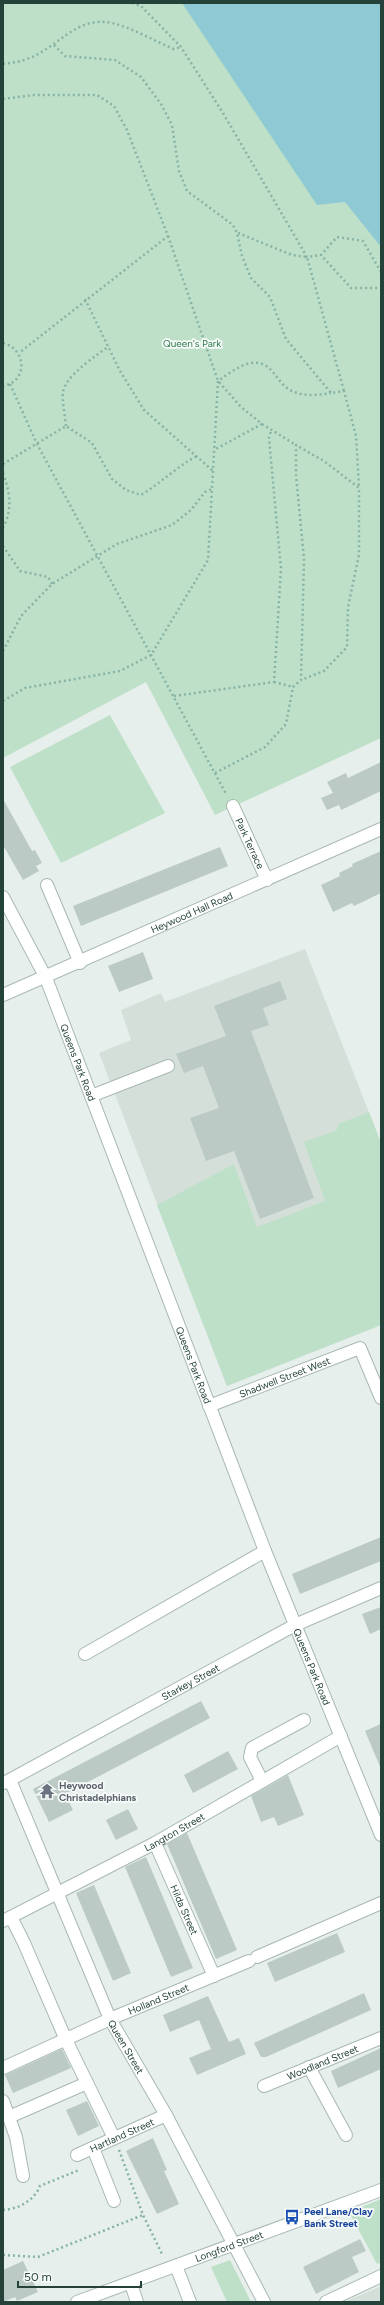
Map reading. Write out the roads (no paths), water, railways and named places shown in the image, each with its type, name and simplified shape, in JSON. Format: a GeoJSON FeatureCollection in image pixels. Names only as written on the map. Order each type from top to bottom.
{"type":"FeatureCollection","features":[{"type":"Feature","properties":{"kind":"street","name":"Park Terrace"},"geometry":{"type":"LineString","coordinates":[[233,806],[267,880]]}},
{"type":"Feature","properties":{"kind":"street","name":"Heywood Hall Road"},"geometry":{"type":"LineString","coordinates":[[3,995],[46,978],[381,829]]}},
{"type":"Feature","properties":{"kind":"street"},"geometry":{"type":"LineString","coordinates":[[47,885],[80,963]]}},
{"type":"Feature","properties":{"kind":"street","name":"Queens Park Road"},"geometry":{"type":"LineString","coordinates":[[3,897],[46,978],[265,1551],[381,1835]]}},
{"type":"Feature","properties":{"kind":"street"},"geometry":{"type":"LineString","coordinates":[[91,1096],[168,1066]]}},
{"type":"Feature","properties":{"kind":"street","name":"Shadwell Street West"},"geometry":{"type":"LineString","coordinates":[[209,1406],[360,1348],[381,1398]]}},
{"type":"Feature","properties":{"kind":"street"},"geometry":{"type":"LineString","coordinates":[[85,1654],[265,1551]]}},
{"type":"Feature","properties":{"kind":"street","name":"Starkey Street"},"geometry":{"type":"LineString","coordinates":[[7,1782],[295,1624],[381,1588]]}},
{"type":"Feature","properties":{"kind":"street"},"geometry":{"type":"LineString","coordinates":[[262,1781],[250,1757],[252,1748],[304,1720]]}},
{"type":"Feature","properties":{"kind":"street","name":"Langton Street"},"geometry":{"type":"LineString","coordinates":[[7,1919],[155,1843],[341,1736]]}},
{"type":"Feature","properties":{"kind":"street","name":"Queen Street"},"geometry":{"type":"LineString","coordinates":[[7,1782],[57,1894],[110,2019],[166,2115],[264,2302]]}},
{"type":"Feature","properties":{"kind":"street","name":"Hilda Street"},"geometry":{"type":"LineString","coordinates":[[155,1843],[214,1976]]}},
{"type":"Feature","properties":{"kind":"street","name":"Holland Street"},"geometry":{"type":"LineString","coordinates":[[3,2068],[110,2019],[214,1976],[381,1903]]}},
{"type":"Feature","properties":{"kind":"street"},"geometry":{"type":"LineString","coordinates":[[7,1919],[24,1943],[66,2040],[114,2138]]}},
{"type":"Feature","properties":{"kind":"street","name":"Woodland Street"},"geometry":{"type":"LineString","coordinates":[[264,2086],[381,2038]]}},
{"type":"Feature","properties":{"kind":"street"},"geometry":{"type":"LineString","coordinates":[[309,2067],[346,2135]]}},
{"type":"Feature","properties":{"kind":"street"},"geometry":{"type":"LineString","coordinates":[[9,2117],[87,2083]]}},
{"type":"Feature","properties":{"kind":"street"},"geometry":{"type":"LineString","coordinates":[[3,2101],[16,2137],[23,2176]]}},
{"type":"Feature","properties":{"kind":"street","name":"Hartland Street"},"geometry":{"type":"LineString","coordinates":[[77,2155],[166,2115]]}},
{"type":"Feature","properties":{"kind":"street"},"geometry":{"type":"LineString","coordinates":[[92,2148],[114,2201]]}},
{"type":"Feature","properties":{"kind":"street","name":"Longford Street"},"geometry":{"type":"LineString","coordinates":[[77,2302],[130,2284],[233,2244],[381,2190]]}},
{"type":"Feature","properties":{"kind":"street"},"geometry":{"type":"LineString","coordinates":[[172,2268],[190,2302]]}},
{"type":"Feature","properties":{"kind":"street"},"geometry":{"type":"LineString","coordinates":[[326,2302],[381,2276]]}},
{"type":"Feature","properties":{"kind":"street"},"geometry":{"type":"LineString","coordinates":[[130,2284],[138,2302]]}},
{"type":"Feature","properties":{"kind":"water"},"geometry":{"type":"Polygon","coordinates":[[[182,3],[381,3],[381,247],[345,202],[317,205],[182,3]]]}},
{"type":"Feature","properties":{"kind":"place","name":"Heywood Christadelphians"},"geometry":{"type":"Point","coordinates":[47,1791]}},
{"type":"Feature","properties":{"kind":"place","name":"Peel Lane/Clay Bank Street"},"geometry":{"type":"Point","coordinates":[292,2217]}},
{"type":"Feature","properties":{"kind":"park label","name":"Queen's Park"},"geometry":{"type":"Point","coordinates":[192,343]}}]}
